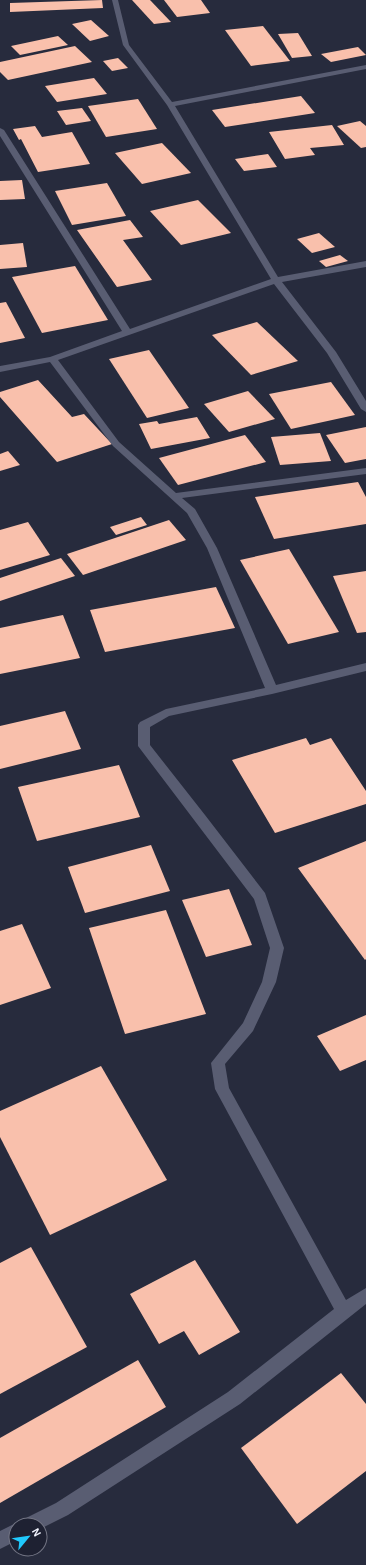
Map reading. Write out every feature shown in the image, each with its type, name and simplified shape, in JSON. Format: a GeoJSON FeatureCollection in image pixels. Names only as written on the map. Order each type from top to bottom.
{"type":"FeatureCollection","features":[{"type":"Feature","properties":{"kind":"street"},"geometry":{"type":"LineString","coordinates":[[115,0],[126,45],[170,106],[276,280],[331,352],[366,409]]}},
{"type":"Feature","properties":{"kind":"street"},"geometry":{"type":"LineString","coordinates":[[170,106],[366,67]]}},
{"type":"Feature","properties":{"kind":"street"},"geometry":{"type":"LineString","coordinates":[[0,130],[128,333]]}},
{"type":"Feature","properties":{"kind":"street"},"geometry":{"type":"LineString","coordinates":[[0,369],[52,359],[276,280],[366,264]]}},
{"type":"Feature","properties":{"kind":"street"},"geometry":{"type":"LineString","coordinates":[[52,359],[116,444],[191,511],[212,548],[272,690]]}},
{"type":"Feature","properties":{"kind":"street"},"geometry":{"type":"LineString","coordinates":[[174,496],[366,471]]}},
{"type":"Feature","properties":{"kind":"street"},"geometry":{"type":"LineString","coordinates":[[344,1311],[222,1089],[218,1063],[248,1027],[269,982],[277,948],[260,896],[202,818],[144,746],[144,725],[166,713],[366,668]]}},
{"type":"Feature","properties":{"kind":"street"},"geometry":{"type":"LineString","coordinates":[[46,1517],[62,1509],[234,1398],[366,1295]]}},
{"type":"Feature","properties":{"kind":"building"},"geometry":{"type":"Polygon","coordinates":[[[102,0],[103,8],[10,12],[10,3],[102,0]]]}},
{"type":"Feature","properties":{"kind":"building"},"geometry":{"type":"Polygon","coordinates":[[[132,0],[150,0],[171,22],[154,24],[132,0]]]}},
{"type":"Feature","properties":{"kind":"building"},"geometry":{"type":"Polygon","coordinates":[[[164,0],[201,0],[210,13],[177,17],[164,0]]]}},
{"type":"Feature","properties":{"kind":"building"},"geometry":{"type":"Polygon","coordinates":[[[91,20],[109,36],[90,41],[72,24],[91,20]]]}},
{"type":"Feature","properties":{"kind":"building"},"geometry":{"type":"Polygon","coordinates":[[[263,26],[290,61],[251,66],[225,30],[263,26]]]}},
{"type":"Feature","properties":{"kind":"building"},"geometry":{"type":"Polygon","coordinates":[[[298,33],[312,56],[292,58],[278,34],[298,33]]]}},
{"type":"Feature","properties":{"kind":"building"},"geometry":{"type":"Polygon","coordinates":[[[58,36],[68,45],[20,55],[11,46],[58,36]]]}},
{"type":"Feature","properties":{"kind":"building"},"geometry":{"type":"Polygon","coordinates":[[[75,46],[92,62],[8,80],[0,72],[0,62],[75,46]]]}},
{"type":"Feature","properties":{"kind":"building"},"geometry":{"type":"Polygon","coordinates":[[[358,47],[366,55],[331,62],[321,54],[358,47]]]}},
{"type":"Feature","properties":{"kind":"building"},"geometry":{"type":"Polygon","coordinates":[[[118,58],[128,68],[112,71],[103,61],[118,58]]]}},
{"type":"Feature","properties":{"kind":"building"},"geometry":{"type":"Polygon","coordinates":[[[94,78],[107,94],[57,102],[45,86],[94,78]]]}},
{"type":"Feature","properties":{"kind":"building"},"geometry":{"type":"Polygon","coordinates":[[[301,96],[315,113],[225,127],[212,110],[301,96]]]}},
{"type":"Feature","properties":{"kind":"building"},"geometry":{"type":"Polygon","coordinates":[[[138,99],[157,129],[106,137],[88,106],[138,99]]]}},
{"type":"Feature","properties":{"kind":"building"},"geometry":{"type":"Polygon","coordinates":[[[82,108],[91,121],[66,125],[57,111],[82,108]]]}},
{"type":"Feature","properties":{"kind":"building"},"geometry":{"type":"Polygon","coordinates":[[[360,121],[366,126],[366,147],[361,148],[337,126],[360,121]]]}},
{"type":"Feature","properties":{"kind":"building"},"geometry":{"type":"Polygon","coordinates":[[[332,125],[344,145],[310,148],[315,155],[285,159],[269,132],[332,125]]]}},
{"type":"Feature","properties":{"kind":"building"},"geometry":{"type":"Polygon","coordinates":[[[35,126],[42,137],[72,132],[90,164],[38,172],[21,139],[19,140],[13,129],[35,126]]]}},
{"type":"Feature","properties":{"kind":"building"},"geometry":{"type":"Polygon","coordinates":[[[162,143],[191,173],[142,184],[115,153],[162,143]]]}},
{"type":"Feature","properties":{"kind":"building"},"geometry":{"type":"Polygon","coordinates":[[[268,154],[277,167],[244,171],[235,159],[268,154]]]}},
{"type":"Feature","properties":{"kind":"building"},"geometry":{"type":"Polygon","coordinates":[[[22,180],[25,199],[0,200],[0,181],[22,180]]]}},
{"type":"Feature","properties":{"kind":"building"},"geometry":{"type":"Polygon","coordinates":[[[107,183],[126,216],[72,225],[55,191],[107,183]]]}},
{"type":"Feature","properties":{"kind":"building"},"geometry":{"type":"Polygon","coordinates":[[[198,200],[231,233],[181,245],[150,211],[198,200]]]}},
{"type":"Feature","properties":{"kind":"building"},"geometry":{"type":"Polygon","coordinates":[[[130,220],[143,237],[123,240],[152,280],[117,287],[77,230],[130,220]]]}},
{"type":"Feature","properties":{"kind":"building"},"geometry":{"type":"Polygon","coordinates":[[[319,233],[335,247],[312,253],[297,239],[319,233]]]}},
{"type":"Feature","properties":{"kind":"building"},"geometry":{"type":"Polygon","coordinates":[[[23,243],[27,267],[0,269],[0,245],[23,243]]]}},
{"type":"Feature","properties":{"kind":"building"},"geometry":{"type":"Polygon","coordinates":[[[340,255],[348,261],[326,267],[319,261],[340,255]]]}},
{"type":"Feature","properties":{"kind":"building"},"geometry":{"type":"Polygon","coordinates":[[[75,266],[108,320],[42,333],[12,277],[75,266]]]}},
{"type":"Feature","properties":{"kind":"building"},"geometry":{"type":"Polygon","coordinates":[[[6,302],[25,338],[0,343],[0,303],[6,302]]]}},
{"type":"Feature","properties":{"kind":"building"},"geometry":{"type":"Polygon","coordinates":[[[257,322],[298,361],[251,375],[212,335],[257,322]]]}},
{"type":"Feature","properties":{"kind":"building"},"geometry":{"type":"Polygon","coordinates":[[[149,350],[189,408],[147,418],[109,359],[149,350]]]}},
{"type":"Feature","properties":{"kind":"building"},"geometry":{"type":"Polygon","coordinates":[[[38,380],[72,417],[84,414],[112,444],[57,462],[0,397],[0,392],[38,380]]]}},
{"type":"Feature","properties":{"kind":"building"},"geometry":{"type":"Polygon","coordinates":[[[331,382],[355,415],[291,429],[269,394],[331,382]]]}},
{"type":"Feature","properties":{"kind":"building"},"geometry":{"type":"Polygon","coordinates":[[[248,391],[275,419],[229,432],[204,404],[248,391]]]}},
{"type":"Feature","properties":{"kind":"building"},"geometry":{"type":"Polygon","coordinates":[[[197,417],[210,438],[151,449],[139,424],[157,421],[159,424],[197,417]]]}},
{"type":"Feature","properties":{"kind":"building"},"geometry":{"type":"Polygon","coordinates":[[[366,427],[366,459],[345,463],[326,435],[366,427]]]}},
{"type":"Feature","properties":{"kind":"building"},"geometry":{"type":"Polygon","coordinates":[[[320,433],[331,461],[280,465],[271,437],[320,433]]]}},
{"type":"Feature","properties":{"kind":"building"},"geometry":{"type":"Polygon","coordinates":[[[245,435],[266,462],[178,485],[159,458],[245,435]]]}},
{"type":"Feature","properties":{"kind":"building"},"geometry":{"type":"Polygon","coordinates":[[[8,451],[20,465],[0,471],[0,454],[8,451]]]}},
{"type":"Feature","properties":{"kind":"building"},"geometry":{"type":"Polygon","coordinates":[[[358,482],[366,497],[366,524],[274,539],[255,497],[358,482]]]}},
{"type":"Feature","properties":{"kind":"building"},"geometry":{"type":"Polygon","coordinates":[[[141,517],[147,525],[116,535],[110,527],[141,517]]]}},
{"type":"Feature","properties":{"kind":"building"},"geometry":{"type":"Polygon","coordinates":[[[169,520],[186,540],[83,575],[67,554],[169,520]]]}},
{"type":"Feature","properties":{"kind":"building"},"geometry":{"type":"Polygon","coordinates":[[[28,522],[50,555],[0,570],[0,530],[28,522]]]}},
{"type":"Feature","properties":{"kind":"building"},"geometry":{"type":"Polygon","coordinates":[[[289,549],[339,632],[288,644],[240,560],[289,549]]]}},
{"type":"Feature","properties":{"kind":"building"},"geometry":{"type":"Polygon","coordinates":[[[61,558],[75,576],[0,601],[0,578],[61,558]]]}},
{"type":"Feature","properties":{"kind":"building"},"geometry":{"type":"Polygon","coordinates":[[[366,571],[366,632],[357,633],[333,576],[366,571]]]}},
{"type":"Feature","properties":{"kind":"building"},"geometry":{"type":"Polygon","coordinates":[[[216,587],[235,628],[105,652],[90,610],[216,587]]]}},
{"type":"Feature","properties":{"kind":"building"},"geometry":{"type":"Polygon","coordinates":[[[63,615],[80,658],[0,674],[0,628],[63,615]]]}},
{"type":"Feature","properties":{"kind":"building"},"geometry":{"type":"Polygon","coordinates":[[[65,711],[81,749],[0,769],[0,726],[65,711]]]}},
{"type":"Feature","properties":{"kind":"building"},"geometry":{"type":"Polygon","coordinates":[[[306,738],[310,745],[331,738],[366,791],[366,804],[275,833],[232,760],[306,738]]]}},
{"type":"Feature","properties":{"kind":"building"},"geometry":{"type":"Polygon","coordinates":[[[119,765],[140,817],[37,841],[18,787],[119,765]]]}},
{"type":"Feature","properties":{"kind":"building"},"geometry":{"type":"Polygon","coordinates":[[[366,841],[366,959],[365,960],[298,868],[366,841]]]}},
{"type":"Feature","properties":{"kind":"building"},"geometry":{"type":"Polygon","coordinates":[[[151,845],[170,891],[85,913],[68,867],[151,845]]]}},
{"type":"Feature","properties":{"kind":"building"},"geometry":{"type":"Polygon","coordinates":[[[229,889],[252,945],[206,957],[182,900],[229,889]]]}},
{"type":"Feature","properties":{"kind":"building"},"geometry":{"type":"Polygon","coordinates":[[[166,910],[206,1014],[125,1034],[89,928],[166,910]]]}},
{"type":"Feature","properties":{"kind":"building"},"geometry":{"type":"Polygon","coordinates":[[[22,924],[51,988],[0,1005],[0,931],[22,924]]]}},
{"type":"Feature","properties":{"kind":"building"},"geometry":{"type":"Polygon","coordinates":[[[366,1015],[366,1060],[340,1071],[317,1036],[366,1015]]]}},
{"type":"Feature","properties":{"kind":"building"},"geometry":{"type":"Polygon","coordinates":[[[101,1066],[167,1180],[50,1235],[0,1137],[0,1111],[101,1066]]]}},
{"type":"Feature","properties":{"kind":"building"},"geometry":{"type":"Polygon","coordinates":[[[31,1247],[87,1347],[0,1394],[0,1263],[31,1247]]]}},
{"type":"Feature","properties":{"kind":"building"},"geometry":{"type":"Polygon","coordinates":[[[195,1260],[240,1332],[199,1355],[184,1331],[159,1344],[130,1294],[195,1260]]]}},
{"type":"Feature","properties":{"kind":"building"},"geometry":{"type":"Polygon","coordinates":[[[138,1360],[166,1407],[0,1503],[0,1438],[138,1360]]]}},
{"type":"Feature","properties":{"kind":"building"},"geometry":{"type":"Polygon","coordinates":[[[341,1373],[366,1404],[366,1471],[297,1524],[241,1448],[341,1373]]]}}]}
